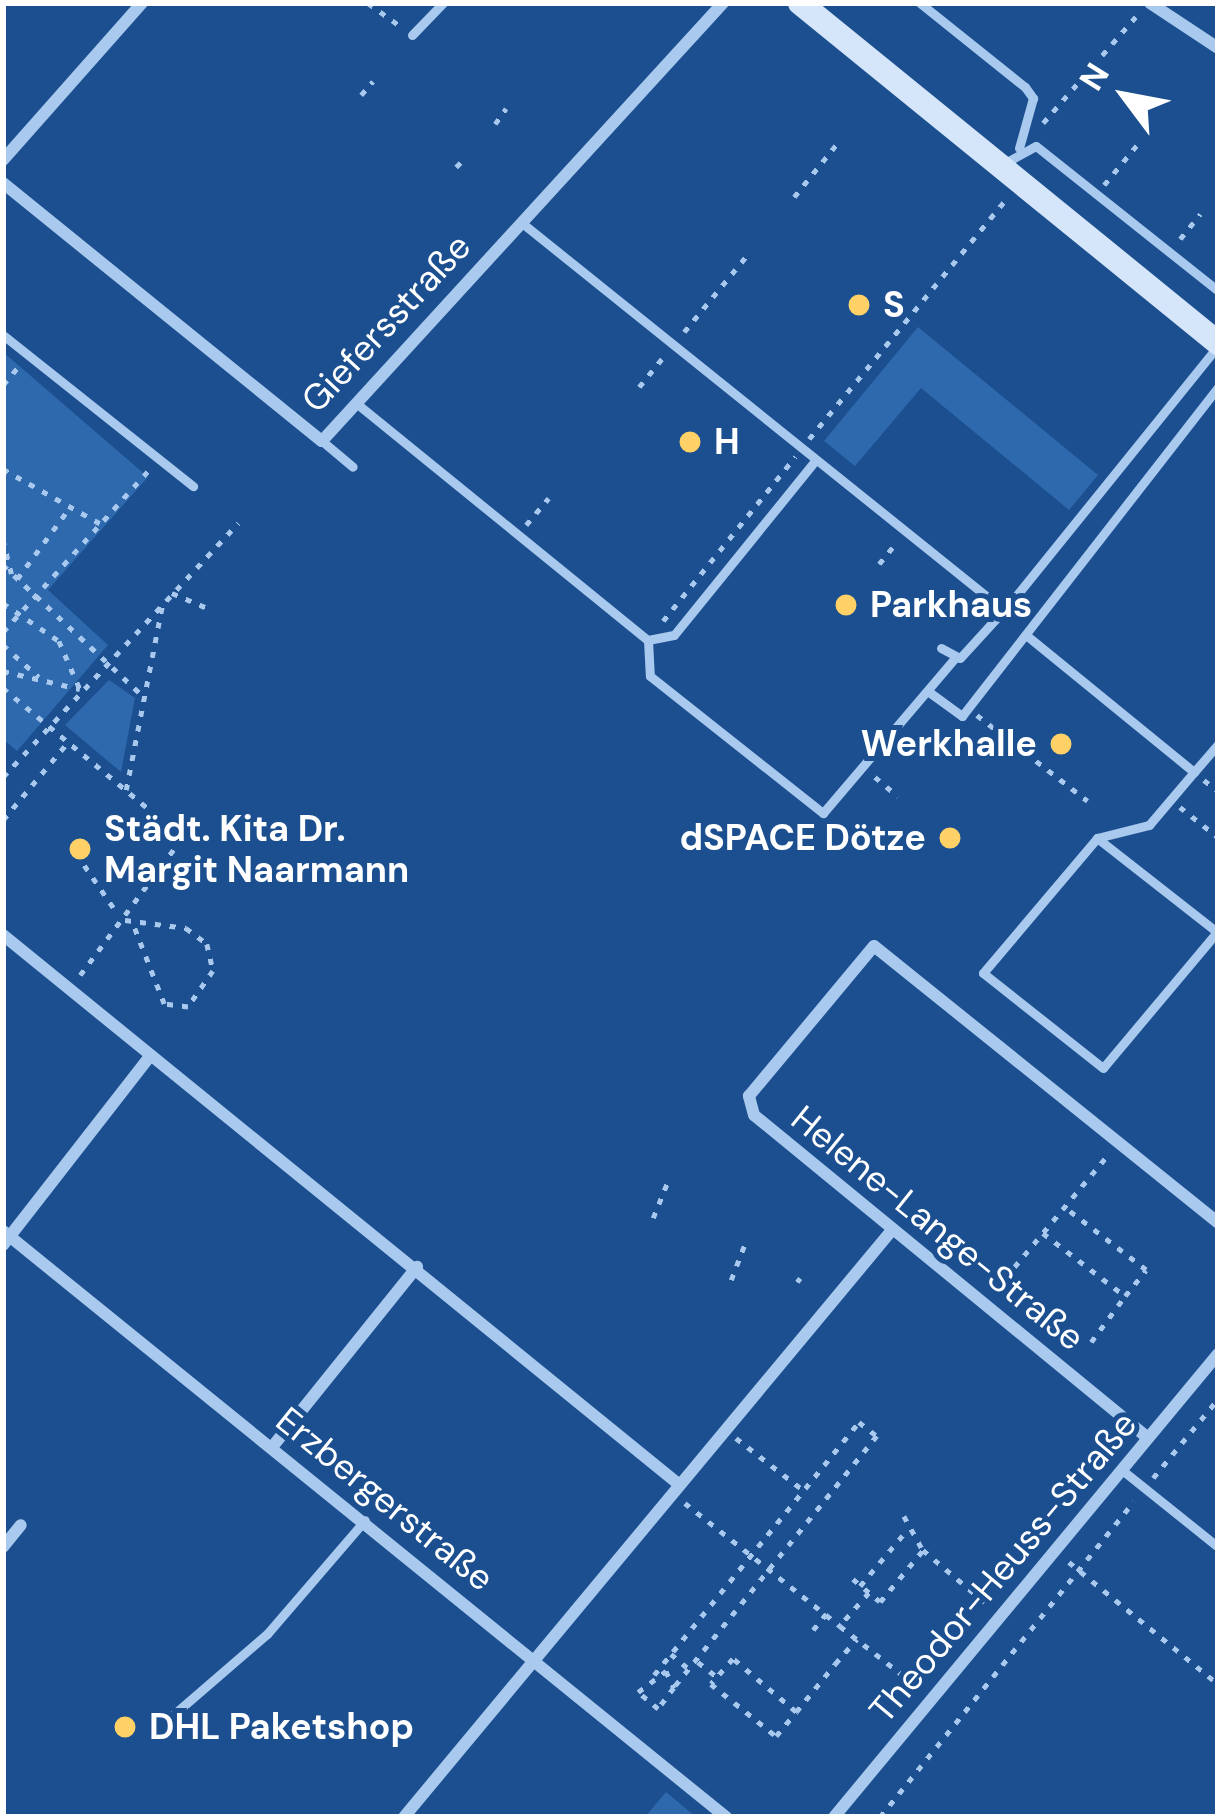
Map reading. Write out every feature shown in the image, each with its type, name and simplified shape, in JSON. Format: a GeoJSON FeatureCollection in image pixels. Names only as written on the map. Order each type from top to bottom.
{"type":"FeatureCollection","features":[{"type":"Feature","properties":{"kind":"street"},"geometry":{"type":"LineString","coordinates":[[3,160],[142,3]]}},
{"type":"Feature","properties":{"kind":"street","name":"Giefersstraße"},"geometry":{"type":"LineString","coordinates":[[3,183],[322,441],[723,3]]}},
{"type":"Feature","properties":{"kind":"street"},"geometry":{"type":"LineString","coordinates":[[800,3],[1218,344]]}},
{"type":"Feature","properties":{"kind":"street"},"geometry":{"type":"LineString","coordinates":[[1149,3],[1218,48]]}},
{"type":"Feature","properties":{"kind":"street"},"geometry":{"type":"LineString","coordinates":[[3,935],[417,1267],[673,1486]]}},
{"type":"Feature","properties":{"kind":"street","name":"Helene-Lange-Straße"},"geometry":{"type":"LineString","coordinates":[[1148,1438],[892,1231],[747,1104],[874,946],[1218,1223]]}},
{"type":"Feature","properties":{"kind":"street"},"geometry":{"type":"LineString","coordinates":[[5,1238],[150,1056]]}},
{"type":"Feature","properties":{"kind":"street"},"geometry":{"type":"LineString","coordinates":[[404,1817],[673,1486],[727,1430],[892,1231]]}},
{"type":"Feature","properties":{"kind":"street","name":"Erzbergerstraße"},"geometry":{"type":"LineString","coordinates":[[5,1238],[273,1446],[726,1817]]}},
{"type":"Feature","properties":{"kind":"street"},"geometry":{"type":"LineString","coordinates":[[273,1446],[417,1267]]}},
{"type":"Feature","properties":{"kind":"street","name":"Theodor-Heuss-Straße"},"geometry":{"type":"LineString","coordinates":[[834,1817],[1218,1354]]}},
{"type":"Feature","properties":{"kind":"street"},"geometry":{"type":"LineString","coordinates":[[3,1546],[21,1526]]}},
{"type":"Feature","properties":{"kind":"lane"},"geometry":{"type":"LineString","coordinates":[[412,35],[443,3]]}},
{"type":"Feature","properties":{"kind":"lane"},"geometry":{"type":"LineString","coordinates":[[920,3],[1033,98],[1022,147],[1001,167]]}},
{"type":"Feature","properties":{"kind":"lane"},"geometry":{"type":"LineString","coordinates":[[1022,147],[1097,194],[1218,291]]}},
{"type":"Feature","properties":{"kind":"lane"},"geometry":{"type":"LineString","coordinates":[[522,223],[1000,608]]}},
{"type":"Feature","properties":{"kind":"lane"},"geometry":{"type":"LineString","coordinates":[[3,334],[193,486]]}},
{"type":"Feature","properties":{"kind":"lane"},"geometry":{"type":"LineString","coordinates":[[356,403],[648,640],[650,676],[811,808],[830,812],[1218,344]]}},
{"type":"Feature","properties":{"kind":"lane"},"geometry":{"type":"LineString","coordinates":[[929,692],[962,716],[1218,387]]}},
{"type":"Feature","properties":{"kind":"lane"},"geometry":{"type":"LineString","coordinates":[[322,441],[353,467]]}},
{"type":"Feature","properties":{"kind":"lane"},"geometry":{"type":"LineString","coordinates":[[648,640],[674,635],[814,462]]}},
{"type":"Feature","properties":{"kind":"lane"},"geometry":{"type":"LineString","coordinates":[[1026,635],[1194,772]]}},
{"type":"Feature","properties":{"kind":"lane"},"geometry":{"type":"LineString","coordinates":[[941,648],[955,658]]}},
{"type":"Feature","properties":{"kind":"lane"},"geometry":{"type":"LineString","coordinates":[[1097,838],[1216,932],[1103,1068],[983,973],[1097,838],[1149,825],[1218,744]]}},
{"type":"Feature","properties":{"kind":"lane"},"geometry":{"type":"LineString","coordinates":[[1122,1470],[1217,1544]]}},
{"type":"Feature","properties":{"kind":"lane"},"geometry":{"type":"LineString","coordinates":[[173,1715],[267,1634],[365,1520]]}},
{"type":"Feature","properties":{"kind":"path"},"geometry":{"type":"LineString","coordinates":[[368,3],[412,35]]}},
{"type":"Feature","properties":{"kind":"path"},"geometry":{"type":"LineString","coordinates":[[1022,147],[1149,3]]}},
{"type":"Feature","properties":{"kind":"path"},"geometry":{"type":"LineString","coordinates":[[361,95],[373,81]]}},
{"type":"Feature","properties":{"kind":"path"},"geometry":{"type":"LineString","coordinates":[[495,124],[506,108]]}},
{"type":"Feature","properties":{"kind":"path"},"geometry":{"type":"LineString","coordinates":[[794,197],[836,145]]}},
{"type":"Feature","properties":{"kind":"path"},"geometry":{"type":"LineString","coordinates":[[1097,194],[1137,145]]}},
{"type":"Feature","properties":{"kind":"path"},"geometry":{"type":"LineString","coordinates":[[456,167],[465,158]]}},
{"type":"Feature","properties":{"kind":"path"},"geometry":{"type":"LineString","coordinates":[[648,640],[999,207]]}},
{"type":"Feature","properties":{"kind":"path"},"geometry":{"type":"LineString","coordinates":[[1168,253],[1199,214]]}},
{"type":"Feature","properties":{"kind":"path"},"geometry":{"type":"LineString","coordinates":[[680,337],[749,253]]}},
{"type":"Feature","properties":{"kind":"path"},"geometry":{"type":"LineString","coordinates":[[3,385],[29,355]]}},
{"type":"Feature","properties":{"kind":"path"},"geometry":{"type":"LineString","coordinates":[[639,387],[663,357]]}},
{"type":"Feature","properties":{"kind":"path"},"geometry":{"type":"LineString","coordinates":[[3,632],[159,458]]}},
{"type":"Feature","properties":{"kind":"path"},"geometry":{"type":"LineString","coordinates":[[3,469],[100,524]]}},
{"type":"Feature","properties":{"kind":"path"},"geometry":{"type":"LineString","coordinates":[[519,534],[549,498]]}},
{"type":"Feature","properties":{"kind":"path"},"geometry":{"type":"LineString","coordinates":[[15,577],[70,507]]}},
{"type":"Feature","properties":{"kind":"path"},"geometry":{"type":"LineString","coordinates":[[3,776],[238,523]]}},
{"type":"Feature","properties":{"kind":"path"},"geometry":{"type":"LineString","coordinates":[[878,564],[906,530]]}},
{"type":"Feature","properties":{"kind":"path"},"geometry":{"type":"LineString","coordinates":[[3,539],[15,577]]}},
{"type":"Feature","properties":{"kind":"path"},"geometry":{"type":"LineString","coordinates":[[3,566],[142,696]]}},
{"type":"Feature","properties":{"kind":"path"},"geometry":{"type":"LineString","coordinates":[[172,593],[207,608]]}},
{"type":"Feature","properties":{"kind":"path"},"geometry":{"type":"LineString","coordinates":[[126,791],[163,602]]}},
{"type":"Feature","properties":{"kind":"path"},"geometry":{"type":"LineString","coordinates":[[3,603],[16,617],[59,641],[80,689]]}},
{"type":"Feature","properties":{"kind":"path"},"geometry":{"type":"LineString","coordinates":[[3,645],[42,680]]}},
{"type":"Feature","properties":{"kind":"path"},"geometry":{"type":"LineString","coordinates":[[3,671],[80,689]]}},
{"type":"Feature","properties":{"kind":"path"},"geometry":{"type":"LineString","coordinates":[[3,688],[184,839],[118,914]]}},
{"type":"Feature","properties":{"kind":"path"},"geometry":{"type":"LineString","coordinates":[[968,707],[1088,801]]}},
{"type":"Feature","properties":{"kind":"path"},"geometry":{"type":"LineString","coordinates":[[3,820],[68,742]]}},
{"type":"Feature","properties":{"kind":"path"},"geometry":{"type":"LineString","coordinates":[[864,769],[898,796]]}},
{"type":"Feature","properties":{"kind":"path"},"geometry":{"type":"LineString","coordinates":[[1171,800],[1218,836]]}},
{"type":"Feature","properties":{"kind":"path"},"geometry":{"type":"LineString","coordinates":[[76,853],[118,914],[134,927],[164,1004],[188,1006],[213,971],[208,944],[186,928],[134,927]]}},
{"type":"Feature","properties":{"kind":"path"},"geometry":{"type":"LineString","coordinates":[[69,989],[125,920]]}},
{"type":"Feature","properties":{"kind":"path"},"geometry":{"type":"LineString","coordinates":[[983,1304],[1106,1157]]}},
{"type":"Feature","properties":{"kind":"path"},"geometry":{"type":"LineString","coordinates":[[653,1218],[667,1184]]}},
{"type":"Feature","properties":{"kind":"path"},"geometry":{"type":"LineString","coordinates":[[1064,1207],[1146,1270],[1091,1342]]}},
{"type":"Feature","properties":{"kind":"path"},"geometry":{"type":"LineString","coordinates":[[1042,1233],[1125,1296]]}},
{"type":"Feature","properties":{"kind":"path"},"geometry":{"type":"LineString","coordinates":[[731,1280],[745,1244]]}},
{"type":"Feature","properties":{"kind":"path"},"geometry":{"type":"LineString","coordinates":[[880,1817],[1218,1400]]}},
{"type":"Feature","properties":{"kind":"path"},"geometry":{"type":"LineString","coordinates":[[859,1422],[877,1436],[658,1709],[638,1692],[751,1555],[859,1422]]}},
{"type":"Feature","properties":{"kind":"path"},"geometry":{"type":"LineString","coordinates":[[727,1430],[803,1490]]}},
{"type":"Feature","properties":{"kind":"path"},"geometry":{"type":"LineString","coordinates":[[673,1486],[751,1555],[932,1698]]}},
{"type":"Feature","properties":{"kind":"path"},"geometry":{"type":"LineString","coordinates":[[904,1516],[922,1550],[985,1603]]}},
{"type":"Feature","properties":{"kind":"path"},"geometry":{"type":"LineString","coordinates":[[860,1586],[908,1529]]}},
{"type":"Feature","properties":{"kind":"path"},"geometry":{"type":"LineString","coordinates":[[888,1537],[896,1544]]}},
{"type":"Feature","properties":{"kind":"path"},"geometry":{"type":"LineString","coordinates":[[853,1579],[880,1602],[922,1550]]}},
{"type":"Feature","properties":{"kind":"path"},"geometry":{"type":"LineString","coordinates":[[1056,1550],[1218,1684]]}},
{"type":"Feature","properties":{"kind":"path"},"geometry":{"type":"LineString","coordinates":[[840,1626],[869,1593]]}},
{"type":"Feature","properties":{"kind":"path"},"geometry":{"type":"LineString","coordinates":[[812,1630],[826,1614]]}},
{"type":"Feature","properties":{"kind":"path"},"geometry":{"type":"LineString","coordinates":[[796,1712],[733,1659],[711,1684],[776,1736],[796,1712],[856,1639]]}},
{"type":"Feature","properties":{"kind":"path"},"geometry":{"type":"LineString","coordinates":[[670,1654],[689,1669]]}},
{"type":"Feature","properties":{"kind":"path"},"geometry":{"type":"LineString","coordinates":[[696,1660],[717,1677]]}},
{"type":"Feature","properties":{"kind":"path"},"geometry":{"type":"LineString","coordinates":[[654,1675],[666,1671],[674,1688]]}},
{"type":"Feature","properties":{"kind":"shaded area"},"geometry":{"type":"Polygon","coordinates":[[[918,327],[1098,475],[1069,510],[921,388],[855,466],[824,441],[918,327]]]}},
{"type":"Feature","properties":{"kind":"shaded area"},"geometry":{"type":"Polygon","coordinates":[[[3,352],[148,477],[48,590],[108,645],[17,751],[3,739],[3,352]]]}},
{"type":"Feature","properties":{"kind":"shaded area"},"geometry":{"type":"Polygon","coordinates":[[[109,680],[135,698],[121,772],[65,725],[109,680]]]}},
{"type":"Feature","properties":{"kind":"shaded area"},"geometry":{"type":"Polygon","coordinates":[[[666,1792],[696,1817],[645,1817],[666,1792]]]}},
{"type":"Feature","properties":{"kind":"place","name":"S"},"geometry":{"type":"Point","coordinates":[859,305]}},
{"type":"Feature","properties":{"kind":"place","name":"H"},"geometry":{"type":"Point","coordinates":[690,442]}},
{"type":"Feature","properties":{"kind":"place","name":"Parkhaus"},"geometry":{"type":"Point","coordinates":[846,605]}},
{"type":"Feature","properties":{"kind":"place","name":"Werkhalle"},"geometry":{"type":"Point","coordinates":[1061,744]}},
{"type":"Feature","properties":{"kind":"place","name":"dSPACE Dötze"},"geometry":{"type":"Point","coordinates":[950,838]}},
{"type":"Feature","properties":{"kind":"place","name":"Städt. Kita Dr. Margit Naarmann"},"geometry":{"type":"Point","coordinates":[80,849]}},
{"type":"Feature","properties":{"kind":"place","name":"DHL Paketshop"},"geometry":{"type":"Point","coordinates":[125,1727]}}]}
